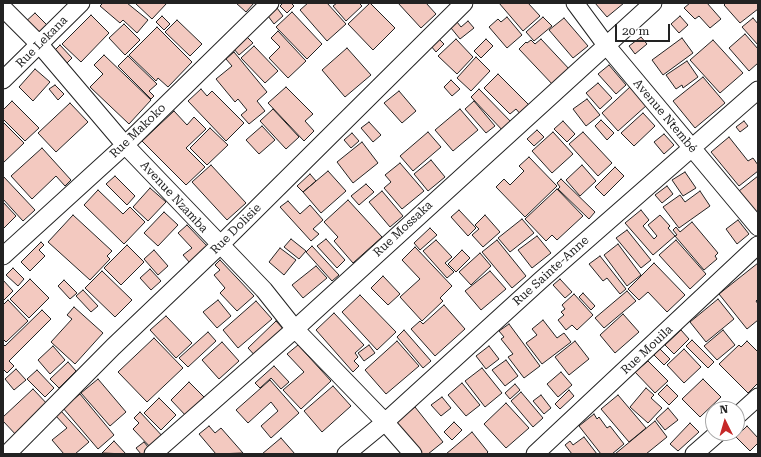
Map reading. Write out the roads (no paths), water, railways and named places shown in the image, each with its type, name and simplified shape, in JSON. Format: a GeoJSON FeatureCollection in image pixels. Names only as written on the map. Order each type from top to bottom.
{"type":"FeatureCollection","features":[{"type":"Feature","properties":{"kind":"street","name":"Rue Lekana"},"geometry":{"type":"LineString","coordinates":[[3,80],[81,3]]}},
{"type":"Feature","properties":{"kind":"street","name":"Rue Makoko"},"geometry":{"type":"LineString","coordinates":[[3,256],[125,145],[270,3]]}},
{"type":"Feature","properties":{"kind":"street","name":"Rue Dolisie"},"geometry":{"type":"LineString","coordinates":[[7,454],[113,347],[220,245],[464,3]]}},
{"type":"Feature","properties":{"kind":"street","name":"Avenue Ntembé"},"geometry":{"type":"LineString","coordinates":[[575,3],[606,45],[758,227]]}},
{"type":"Feature","properties":{"kind":"street","name":"Rue Mossaka"},"geometry":{"type":"LineString","coordinates":[[152,454],[295,329],[653,3]]}},
{"type":"Feature","properties":{"kind":"street","name":"Avenue Nzamba"},"geometry":{"type":"LineString","coordinates":[[3,8],[40,45],[125,145],[264,290],[295,329],[385,422],[413,454]]}},
{"type":"Feature","properties":{"kind":"street","name":"Rue Sainte-Anne"},"geometry":{"type":"LineString","coordinates":[[346,454],[385,422],[541,280],[691,147],[758,90]]}},
{"type":"Feature","properties":{"kind":"street","name":"Rue Mouila"},"geometry":{"type":"LineString","coordinates":[[535,454],[758,245]]}},
{"type":"Feature","properties":{"kind":"street"},"geometry":{"type":"LineString","coordinates":[[745,409],[758,397]]}},
{"type":"Feature","properties":{"kind":"street"},"geometry":{"type":"LineString","coordinates":[[694,454],[709,441]]}}]}
